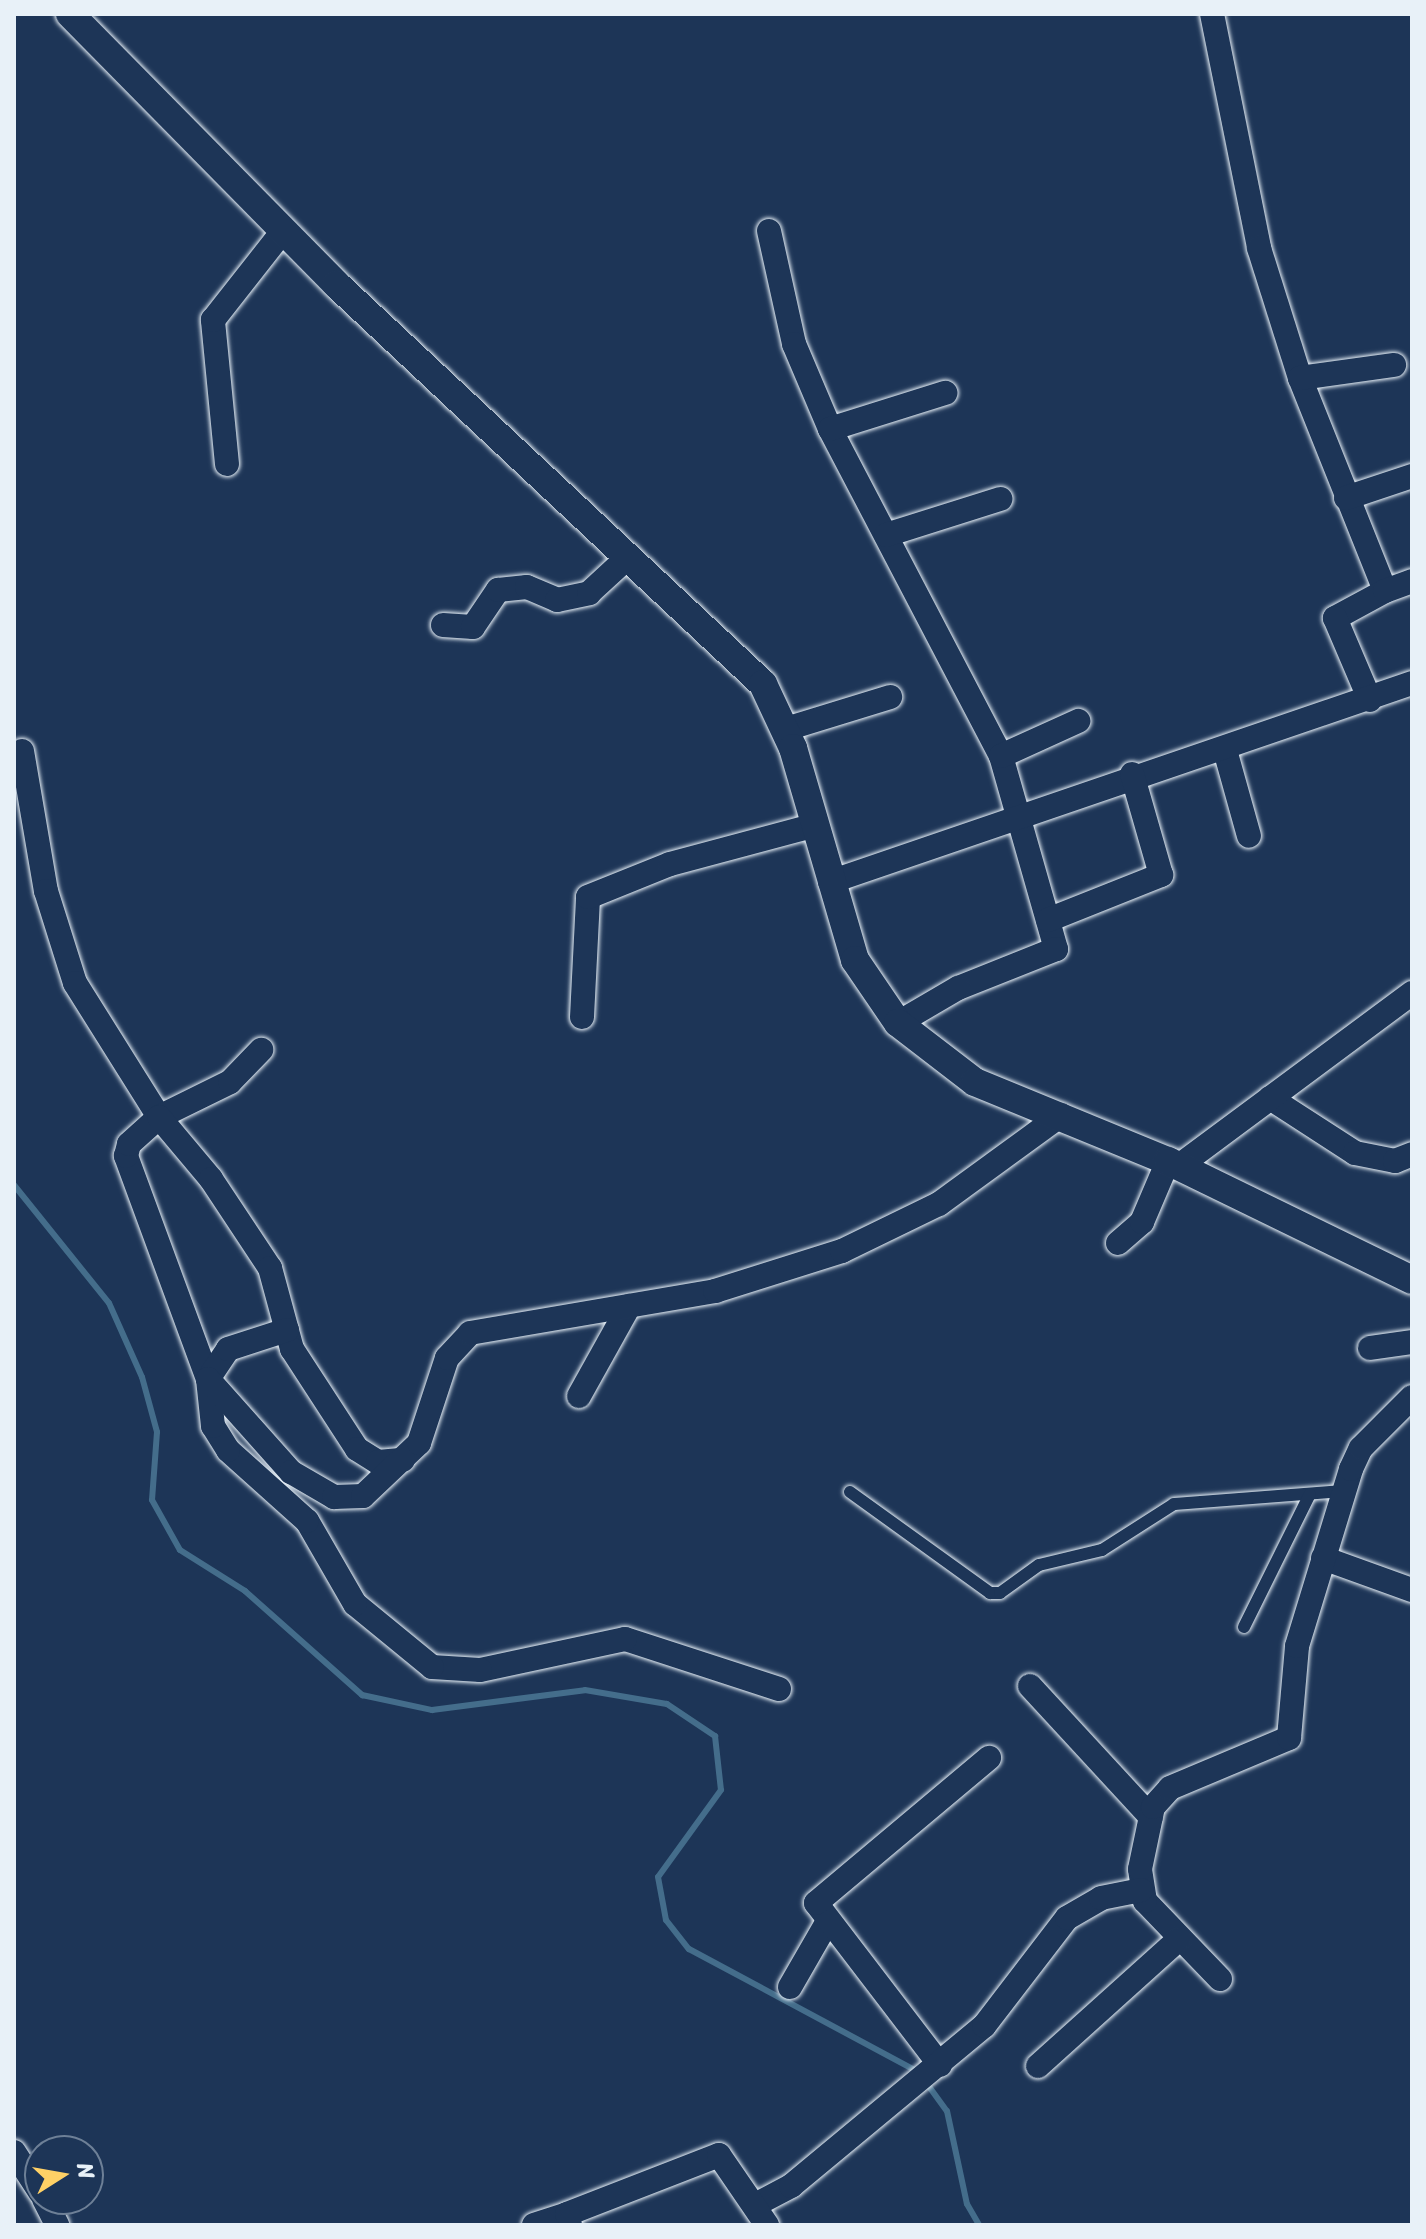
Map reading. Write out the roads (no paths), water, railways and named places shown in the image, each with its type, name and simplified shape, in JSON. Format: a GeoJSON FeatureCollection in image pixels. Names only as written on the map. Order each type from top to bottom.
{"type":"FeatureCollection","features":[{"type":"Feature","properties":{"kind":"street"},"geometry":{"type":"LineString","coordinates":[[70,14],[283,231],[763,684],[786,729],[855,960],[898,1023],[975,1082],[1174,1163],[1412,1280]]}},
{"type":"Feature","properties":{"kind":"street"},"geometry":{"type":"LineString","coordinates":[[1212,14],[1259,248],[1300,378],[1385,591]]}},
{"type":"Feature","properties":{"kind":"street"},"geometry":{"type":"LineString","coordinates":[[227,464],[213,320],[283,231]]}},
{"type":"Feature","properties":{"kind":"street"},"geometry":{"type":"LineString","coordinates":[[769,231],[794,344],[830,429],[1001,756],[1023,820],[1054,953],[958,988],[898,1023]]}},
{"type":"Feature","properties":{"kind":"street"},"geometry":{"type":"LineString","coordinates":[[1300,378],[1394,365]]}},
{"type":"Feature","properties":{"kind":"street"},"geometry":{"type":"LineString","coordinates":[[830,429],[945,393]]}},
{"type":"Feature","properties":{"kind":"street"},"geometry":{"type":"LineString","coordinates":[[1346,498],[1412,476]]}},
{"type":"Feature","properties":{"kind":"street"},"geometry":{"type":"LineString","coordinates":[[886,535],[1000,499]]}},
{"type":"Feature","properties":{"kind":"street"},"geometry":{"type":"LineString","coordinates":[[443,625],[473,627],[498,590],[527,587],[557,600],[589,593],[628,557]]}},
{"type":"Feature","properties":{"kind":"street"},"geometry":{"type":"LineString","coordinates":[[1370,700],[1335,618],[1385,591],[1412,581]]}},
{"type":"Feature","properties":{"kind":"street"},"geometry":{"type":"LineString","coordinates":[[830,882],[1023,820],[1132,774],[1225,750],[1412,683]]}},
{"type":"Feature","properties":{"kind":"street"},"geometry":{"type":"LineString","coordinates":[[786,729],[890,697]]}},
{"type":"Feature","properties":{"kind":"street"},"geometry":{"type":"LineString","coordinates":[[1001,756],[1078,721]]}},
{"type":"Feature","properties":{"kind":"street"},"geometry":{"type":"LineString","coordinates":[[1225,750],[1249,836]]}},
{"type":"Feature","properties":{"kind":"street"},"geometry":{"type":"LineString","coordinates":[[22,751],[46,891],[75,983],[159,1117],[270,1268],[287,1330],[302,1368],[357,1449],[378,1462],[403,1460]]}},
{"type":"Feature","properties":{"kind":"street"},"geometry":{"type":"LineString","coordinates":[[1048,920],[1161,875],[1132,774]]}},
{"type":"Feature","properties":{"kind":"street"},"geometry":{"type":"LineString","coordinates":[[582,1017],[588,897],[670,864],[816,825]]}},
{"type":"Feature","properties":{"kind":"street"},"geometry":{"type":"LineString","coordinates":[[1118,1243],[1142,1222],[1174,1163],[1270,1098],[1412,993]]}},
{"type":"Feature","properties":{"kind":"street"},"geometry":{"type":"LineString","coordinates":[[261,1050],[219,1089],[159,1117],[129,1144],[126,1156],[208,1379],[213,1426],[228,1450],[307,1521],[355,1604],[420,1660],[449,1673],[480,1670],[625,1639],[779,1689]]}},
{"type":"Feature","properties":{"kind":"street"},"geometry":{"type":"LineString","coordinates":[[1270,1098],[1355,1153],[1395,1161],[1412,1154]]}},
{"type":"Feature","properties":{"kind":"street"},"geometry":{"type":"LineString","coordinates":[[208,1379],[271,1455],[334,1497],[363,1496],[403,1460],[431,1422],[447,1358],[470,1333],[629,1306],[781,1273],[904,1224],[1061,1115]]}},
{"type":"Feature","properties":{"kind":"street"},"geometry":{"type":"LineString","coordinates":[[579,1396],[629,1306]]}},
{"type":"Feature","properties":{"kind":"street"},"geometry":{"type":"LineString","coordinates":[[208,1379],[219,1359],[243,1340],[287,1330]]}},
{"type":"Feature","properties":{"kind":"street"},"geometry":{"type":"LineString","coordinates":[[1370,1348],[1412,1342]]}},
{"type":"Feature","properties":{"kind":"street"},"geometry":{"type":"LineString","coordinates":[[1220,1979],[1179,1939],[1141,1890],[1151,1817],[1170,1788],[1289,1738],[1297,1646],[1344,1491],[1361,1448],[1412,1397]]}},
{"type":"Feature","properties":{"kind":"street"},"geometry":{"type":"LineString","coordinates":[[1323,1558],[1412,1590]]}},
{"type":"Feature","properties":{"kind":"street"},"geometry":{"type":"LineString","coordinates":[[1030,1686],[1151,1817]]}},
{"type":"Feature","properties":{"kind":"street"},"geometry":{"type":"LineString","coordinates":[[936,2068],[828,1921],[819,1896],[989,1758]]}},
{"type":"Feature","properties":{"kind":"street"},"geometry":{"type":"LineString","coordinates":[[534,2225],[568,2219],[719,2155],[761,2215],[791,2186],[995,2016],[1067,1918],[1101,1898],[1141,1890]]}},
{"type":"Feature","properties":{"kind":"street"},"geometry":{"type":"LineString","coordinates":[[790,1987],[828,1921]]}},
{"type":"Feature","properties":{"kind":"street"},"geometry":{"type":"LineString","coordinates":[[1038,2066],[1179,1939]]}},
{"type":"Feature","properties":{"kind":"lane"},"geometry":{"type":"LineString","coordinates":[[850,1492],[990,1593],[1039,1565],[1102,1550],[1174,1504],[1344,1491]]}},
{"type":"Feature","properties":{"kind":"lane"},"geometry":{"type":"LineString","coordinates":[[1244,1627],[1310,1494]]}},
{"type":"Feature","properties":{"kind":"waterway"},"geometry":{"type":"LineString","coordinates":[[14,1185],[109,1303],[142,1377],[157,1432],[152,1500],[180,1550],[245,1591],[362,1695],[432,1710],[585,1690],[667,1704],[715,1736],[721,1790],[658,1877],[666,1920],[689,1949],[918,2072]]}},
{"type":"Feature","properties":{"kind":"waterway"},"geometry":{"type":"LineString","coordinates":[[925,2081],[947,2111],[967,2204],[979,2225]]}}]}
